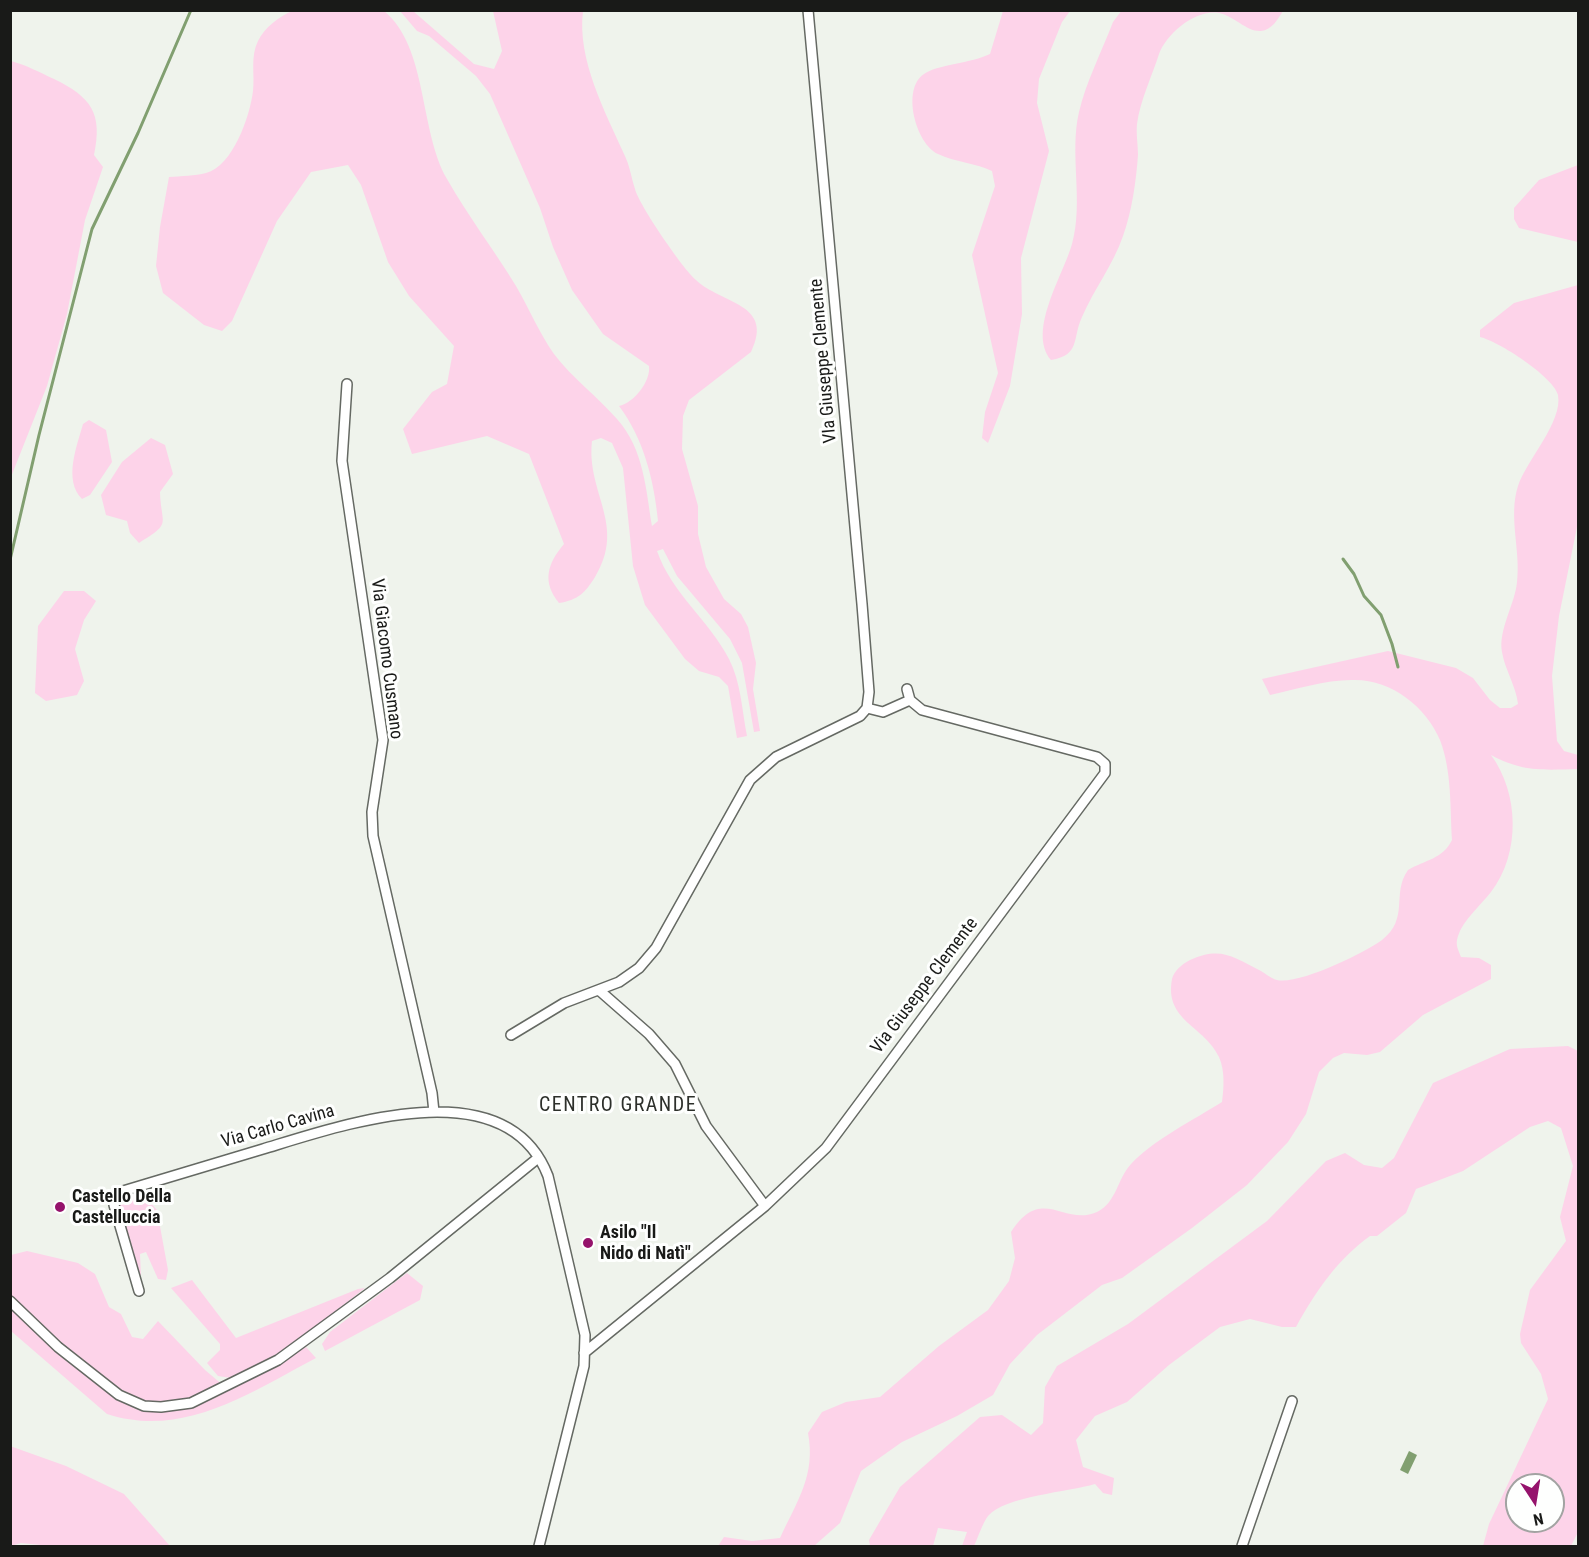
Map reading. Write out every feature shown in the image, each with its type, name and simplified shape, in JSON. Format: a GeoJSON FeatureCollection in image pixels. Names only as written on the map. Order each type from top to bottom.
{"type":"FeatureCollection","features":[{"type":"Feature","properties":{"kind":"street","name":"VIa Giuseppe Clemente"},"geometry":{"type":"LineString","coordinates":[[808,10],[861,592],[869,692],[867,708]]}},
{"type":"Feature","properties":{"kind":"street","name":"Via Giacomo Cusmano"},"geometry":{"type":"LineString","coordinates":[[347,384],[342,461],[383,740],[372,812],[373,836],[432,1093],[434,1112]]}},
{"type":"Feature","properties":{"kind":"street"},"geometry":{"type":"LineString","coordinates":[[511,1035],[564,1003],[600,992],[632,974],[656,948],[740,796],[762,766],[860,716],[867,708],[883,712],[910,700],[907,689]]}},
{"type":"Feature","properties":{"kind":"street","name":"Via Giuseppe Clemente"},"geometry":{"type":"LineString","coordinates":[[585,1353],[765,1206],[826,1148],[1106,770],[1104,761],[1097,757],[922,710],[910,700]]}},
{"type":"Feature","properties":{"kind":"street"},"geometry":{"type":"LineString","coordinates":[[600,992],[649,1034],[675,1064],[706,1126],[765,1206]]}},
{"type":"Feature","properties":{"kind":"street","name":"Via Carlo Cavina"},"geometry":{"type":"LineString","coordinates":[[139,1291],[114,1204],[120,1192],[361,1120],[434,1112],[453,1113],[495,1122],[514,1132],[538,1158],[548,1176],[585,1335],[584,1366],[539,1546]]}},
{"type":"Feature","properties":{"kind":"street"},"geometry":{"type":"LineString","coordinates":[[10,1301],[58,1347],[119,1395],[153,1407],[191,1403],[278,1360],[390,1278],[538,1158]]}},
{"type":"Feature","properties":{"kind":"street"},"geometry":{"type":"LineString","coordinates":[[1242,1546],[1292,1401]]}},
{"type":"Feature","properties":{"kind":"shaded area"},"geometry":{"type":"Polygon","coordinates":[[[1122,10],[1283,11],[1277,21],[1261,31],[1251,29],[1219,13],[1201,15],[1183,24],[1163,46],[1146,89],[1139,115],[1135,186],[1123,236],[1082,317],[1071,350],[1061,358],[1051,360],[1045,348],[1043,334],[1049,303],[1068,257],[1075,228],[1077,195],[1075,145],[1079,112],[1113,22],[1122,10]]]}},
{"type":"Feature","properties":{"kind":"shaded area"},"geometry":{"type":"Polygon","coordinates":[[[292,11],[384,11],[398,27],[416,67],[438,159],[447,179],[516,286],[554,354],[610,411],[626,431],[633,443],[642,470],[652,526],[658,521],[654,491],[646,461],[635,432],[619,406],[630,401],[640,391],[647,378],[649,366],[603,334],[572,290],[553,247],[540,208],[490,94],[476,76],[429,36],[417,31],[400,11],[413,11],[474,64],[494,69],[502,51],[493,11],[583,11],[582,29],[588,66],[644,208],[690,274],[707,288],[742,307],[751,314],[756,323],[757,336],[751,352],[689,400],[683,416],[682,449],[698,506],[698,534],[706,567],[724,599],[741,614],[748,627],[756,663],[753,689],[760,731],[754,732],[742,663],[730,639],[677,576],[663,549],[657,551],[672,581],[721,645],[729,659],[739,687],[747,736],[737,738],[728,686],[719,677],[699,671],[685,659],[645,605],[633,566],[623,468],[612,443],[601,438],[592,441],[594,477],[607,525],[604,558],[595,577],[584,591],[576,598],[559,603],[550,588],[549,573],[550,566],[564,544],[529,454],[487,436],[412,454],[403,429],[432,392],[447,384],[454,346],[409,296],[388,262],[361,185],[348,165],[311,172],[277,221],[232,321],[222,331],[204,325],[163,293],[156,266],[169,177],[206,173],[216,168],[232,151],[244,126],[251,101],[254,53],[258,41],[273,23],[292,11]]]}},
{"type":"Feature","properties":{"kind":"shaded area"},"geometry":{"type":"Polygon","coordinates":[[[1003,11],[1070,11],[1062,22],[1039,79],[1037,103],[1049,151],[1021,258],[1022,314],[1010,386],[988,443],[982,438],[985,412],[998,373],[972,255],[995,186],[992,171],[945,157],[930,148],[923,139],[914,116],[913,91],[917,81],[930,71],[990,54],[1003,11]]]}},
{"type":"Feature","properties":{"kind":"shaded area"},"geometry":{"type":"Polygon","coordinates":[[[11,61],[54,79],[85,100],[95,117],[97,128],[94,155],[103,167],[85,220],[67,314],[47,386],[11,477],[11,61]]]}},
{"type":"Feature","properties":{"kind":"shaded area"},"geometry":{"type":"Polygon","coordinates":[[[1578,165],[1578,242],[1519,228],[1514,219],[1514,208],[1539,180],[1578,165]]]}},
{"type":"Feature","properties":{"kind":"shaded area"},"geometry":{"type":"Polygon","coordinates":[[[1578,285],[1578,522],[1559,616],[1552,676],[1557,741],[1564,751],[1578,755],[1578,769],[1523,767],[1491,755],[1507,787],[1513,823],[1512,842],[1501,876],[1460,930],[1457,947],[1461,957],[1479,958],[1491,965],[1491,979],[1423,1015],[1380,1052],[1367,1055],[1344,1053],[1333,1058],[1319,1072],[1306,1114],[1288,1142],[1247,1185],[1122,1278],[1102,1285],[1037,1335],[1010,1364],[993,1395],[957,1416],[902,1442],[861,1471],[840,1523],[814,1546],[718,1546],[724,1537],[752,1541],[780,1538],[807,1475],[810,1448],[808,1433],[822,1412],[846,1402],[880,1397],[939,1346],[988,1310],[1009,1281],[1015,1258],[1011,1232],[1022,1218],[1033,1211],[1043,1209],[1085,1215],[1104,1208],[1126,1170],[1140,1155],[1222,1102],[1224,1079],[1219,1057],[1213,1046],[1187,1022],[1174,1005],[1171,993],[1172,979],[1179,968],[1201,956],[1219,954],[1234,958],[1275,979],[1300,978],[1347,960],[1373,946],[1390,932],[1398,915],[1403,879],[1408,870],[1439,855],[1452,840],[1447,764],[1434,728],[1417,707],[1406,698],[1394,690],[1369,681],[1334,681],[1270,695],[1262,679],[1388,651],[1456,668],[1473,678],[1490,700],[1500,708],[1511,708],[1518,704],[1503,659],[1501,644],[1517,582],[1515,498],[1522,476],[1550,429],[1558,406],[1558,395],[1547,379],[1512,352],[1480,337],[1480,330],[1514,303],[1578,285]]]}},
{"type":"Feature","properties":{"kind":"shaded area"},"geometry":{"type":"Polygon","coordinates":[[[89,420],[106,430],[112,462],[90,495],[82,499],[76,491],[72,473],[83,424],[89,420]]]}},
{"type":"Feature","properties":{"kind":"shaded area"},"geometry":{"type":"Polygon","coordinates":[[[151,438],[165,445],[173,474],[160,492],[163,518],[161,527],[139,543],[130,533],[127,521],[106,515],[101,495],[122,462],[151,438]]]}},
{"type":"Feature","properties":{"kind":"shaded area"},"geometry":{"type":"Polygon","coordinates":[[[64,591],[84,591],[96,601],[84,620],[75,649],[84,681],[77,695],[46,701],[35,693],[38,626],[64,591]]]}},
{"type":"Feature","properties":{"kind":"shaded area"},"geometry":{"type":"Polygon","coordinates":[[[1568,1046],[1578,1051],[1578,1532],[1571,1546],[1483,1546],[1489,1524],[1505,1490],[1505,1533],[1565,1533],[1565,1473],[1513,1473],[1548,1399],[1541,1374],[1521,1343],[1520,1334],[1530,1290],[1566,1241],[1560,1217],[1573,1166],[1561,1128],[1548,1121],[1530,1127],[1463,1171],[1416,1189],[1406,1213],[1377,1236],[1370,1236],[1358,1245],[1337,1266],[1311,1301],[1296,1327],[1282,1327],[1250,1319],[1220,1327],[1169,1365],[1127,1402],[1095,1416],[1076,1440],[1083,1467],[1114,1478],[1112,1495],[1103,1493],[1095,1484],[1008,1504],[996,1509],[988,1516],[974,1546],[962,1546],[967,1532],[938,1528],[933,1546],[870,1546],[869,1540],[900,1487],[980,1417],[1002,1415],[1031,1435],[1043,1423],[1045,1387],[1057,1366],[1128,1324],[1267,1221],[1326,1161],[1345,1153],[1364,1165],[1382,1168],[1394,1158],[1433,1083],[1510,1049],[1568,1046]]]}},
{"type":"Feature","properties":{"kind":"shaded area"},"geometry":{"type":"Polygon","coordinates":[[[141,1192],[157,1210],[168,1270],[166,1280],[158,1279],[146,1252],[140,1254],[141,1276],[137,1271],[119,1206],[121,1201],[141,1192]]]}},
{"type":"Feature","properties":{"kind":"shaded area"},"geometry":{"type":"Polygon","coordinates":[[[27,1251],[78,1263],[95,1274],[109,1307],[121,1314],[132,1337],[143,1339],[158,1321],[205,1370],[224,1386],[240,1383],[306,1347],[316,1358],[242,1397],[190,1416],[163,1421],[135,1420],[107,1414],[11,1331],[11,1255],[27,1251]]]}},
{"type":"Feature","properties":{"kind":"shaded area"},"geometry":{"type":"Polygon","coordinates":[[[407,1273],[423,1286],[420,1300],[325,1351],[322,1344],[330,1332],[407,1273]]]}},
{"type":"Feature","properties":{"kind":"shaded area"},"geometry":{"type":"Polygon","coordinates":[[[192,1280],[236,1338],[365,1288],[288,1349],[231,1378],[218,1376],[207,1363],[220,1350],[220,1344],[171,1288],[192,1280]]]}},
{"type":"Feature","properties":{"kind":"shaded area"},"geometry":{"type":"Polygon","coordinates":[[[10,1446],[66,1466],[124,1494],[170,1546],[50,1546],[21,1543],[11,1546],[10,1446]]]}},
{"type":"Feature","properties":{"kind":"shaded area"},"geometry":{"type":"Polygon","coordinates":[[[1409,1451],[1417,1455],[1408,1474],[1400,1470],[1409,1451]]]}},
{"type":"Feature","properties":{"kind":"waterway"},"geometry":{"type":"LineString","coordinates":[[10,560],[39,435],[92,229],[138,133],[191,10]]}},
{"type":"Feature","properties":{"kind":"waterway"},"geometry":{"type":"LineString","coordinates":[[1343,559],[1354,574],[1364,596],[1381,615],[1398,667]]}},
{"type":"Feature","properties":{"kind":"place","name":"Castello Della Castelluccia"},"geometry":{"type":"Point","coordinates":[60,1207]}},
{"type":"Feature","properties":{"kind":"place","name":"Asilo \"Il Nido di Natì\""},"geometry":{"type":"Point","coordinates":[588,1243]}},
{"type":"Feature","properties":{"kind":"district","name":"CENTRO GRANDE"},"geometry":{"type":"Point","coordinates":[618,1106]}}]}
